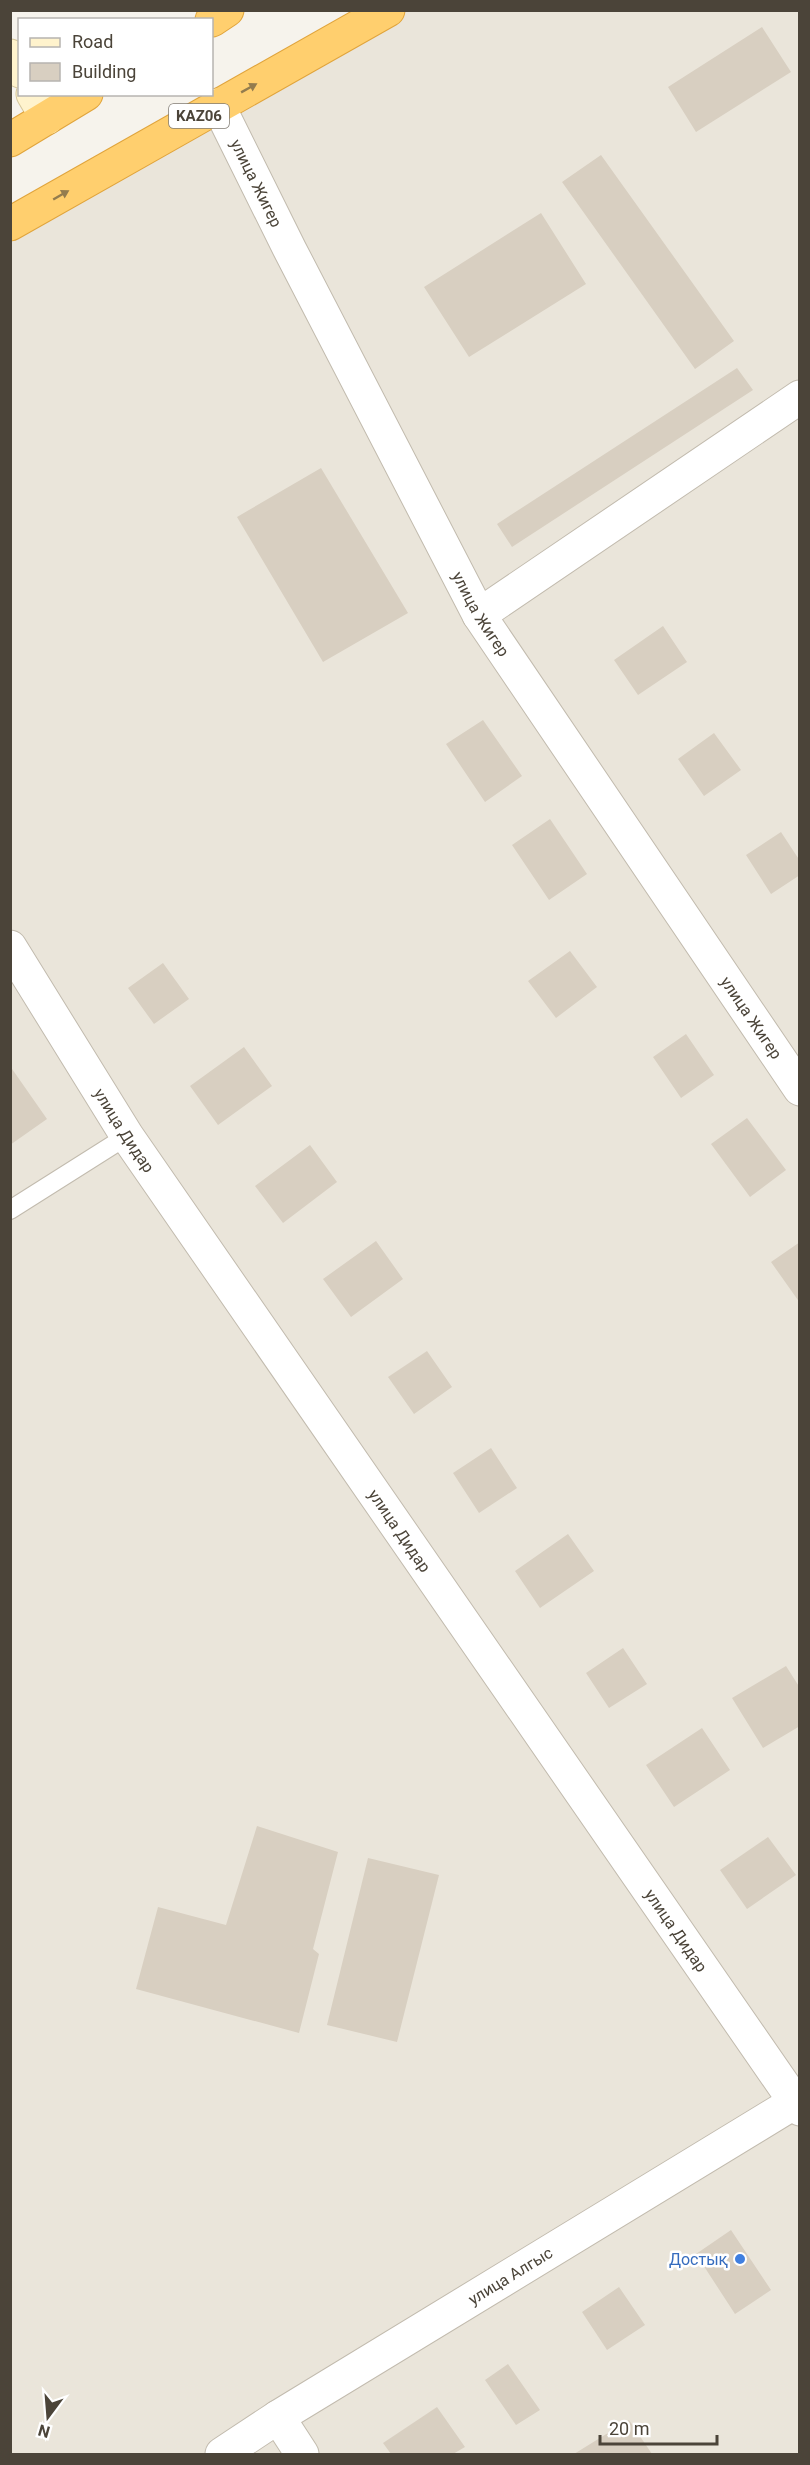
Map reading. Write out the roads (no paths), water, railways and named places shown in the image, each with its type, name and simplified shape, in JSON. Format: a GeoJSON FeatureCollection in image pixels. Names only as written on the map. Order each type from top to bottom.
{"type":"FeatureCollection","features":[{"type":"Feature","properties":{"kind":"highway"},"geometry":{"type":"LineString","coordinates":[[213,19],[227,10]]}},
{"type":"Feature","properties":{"kind":"highway","name":"KАZ06"},"geometry":{"type":"LineString","coordinates":[[10,224],[388,10]]}},
{"type":"Feature","properties":{"kind":"highway"},"geometry":{"type":"LineString","coordinates":[[10,140],[40,106],[78,96]]}},
{"type":"Feature","properties":{"kind":"street","name":"улица Жигер"},"geometry":{"type":"LineString","coordinates":[[218,105],[290,250],[479,615],[800,1089]]}},
{"type":"Feature","properties":{"kind":"street"},"geometry":{"type":"LineString","coordinates":[[479,615],[800,397]]}},
{"type":"Feature","properties":{"kind":"street","name":"улица Дидар"},"geometry":{"type":"LineString","coordinates":[[10,947],[128,1136],[798,2103]]}},
{"type":"Feature","properties":{"kind":"street","name":"улица Алгыс"},"geometry":{"type":"LineString","coordinates":[[222,2454],[278,2417],[798,2103]]}},
{"type":"Feature","properties":{"kind":"street"},"geometry":{"type":"LineString","coordinates":[[278,2417],[302,2454]]}},
{"type":"Feature","properties":{"kind":"lane"},"geometry":{"type":"LineString","coordinates":[[10,1210],[128,1136]]}},
{"type":"Feature","properties":{"kind":"place","name":"Достық"},"geometry":{"type":"Point","coordinates":[740,2259]}}]}
